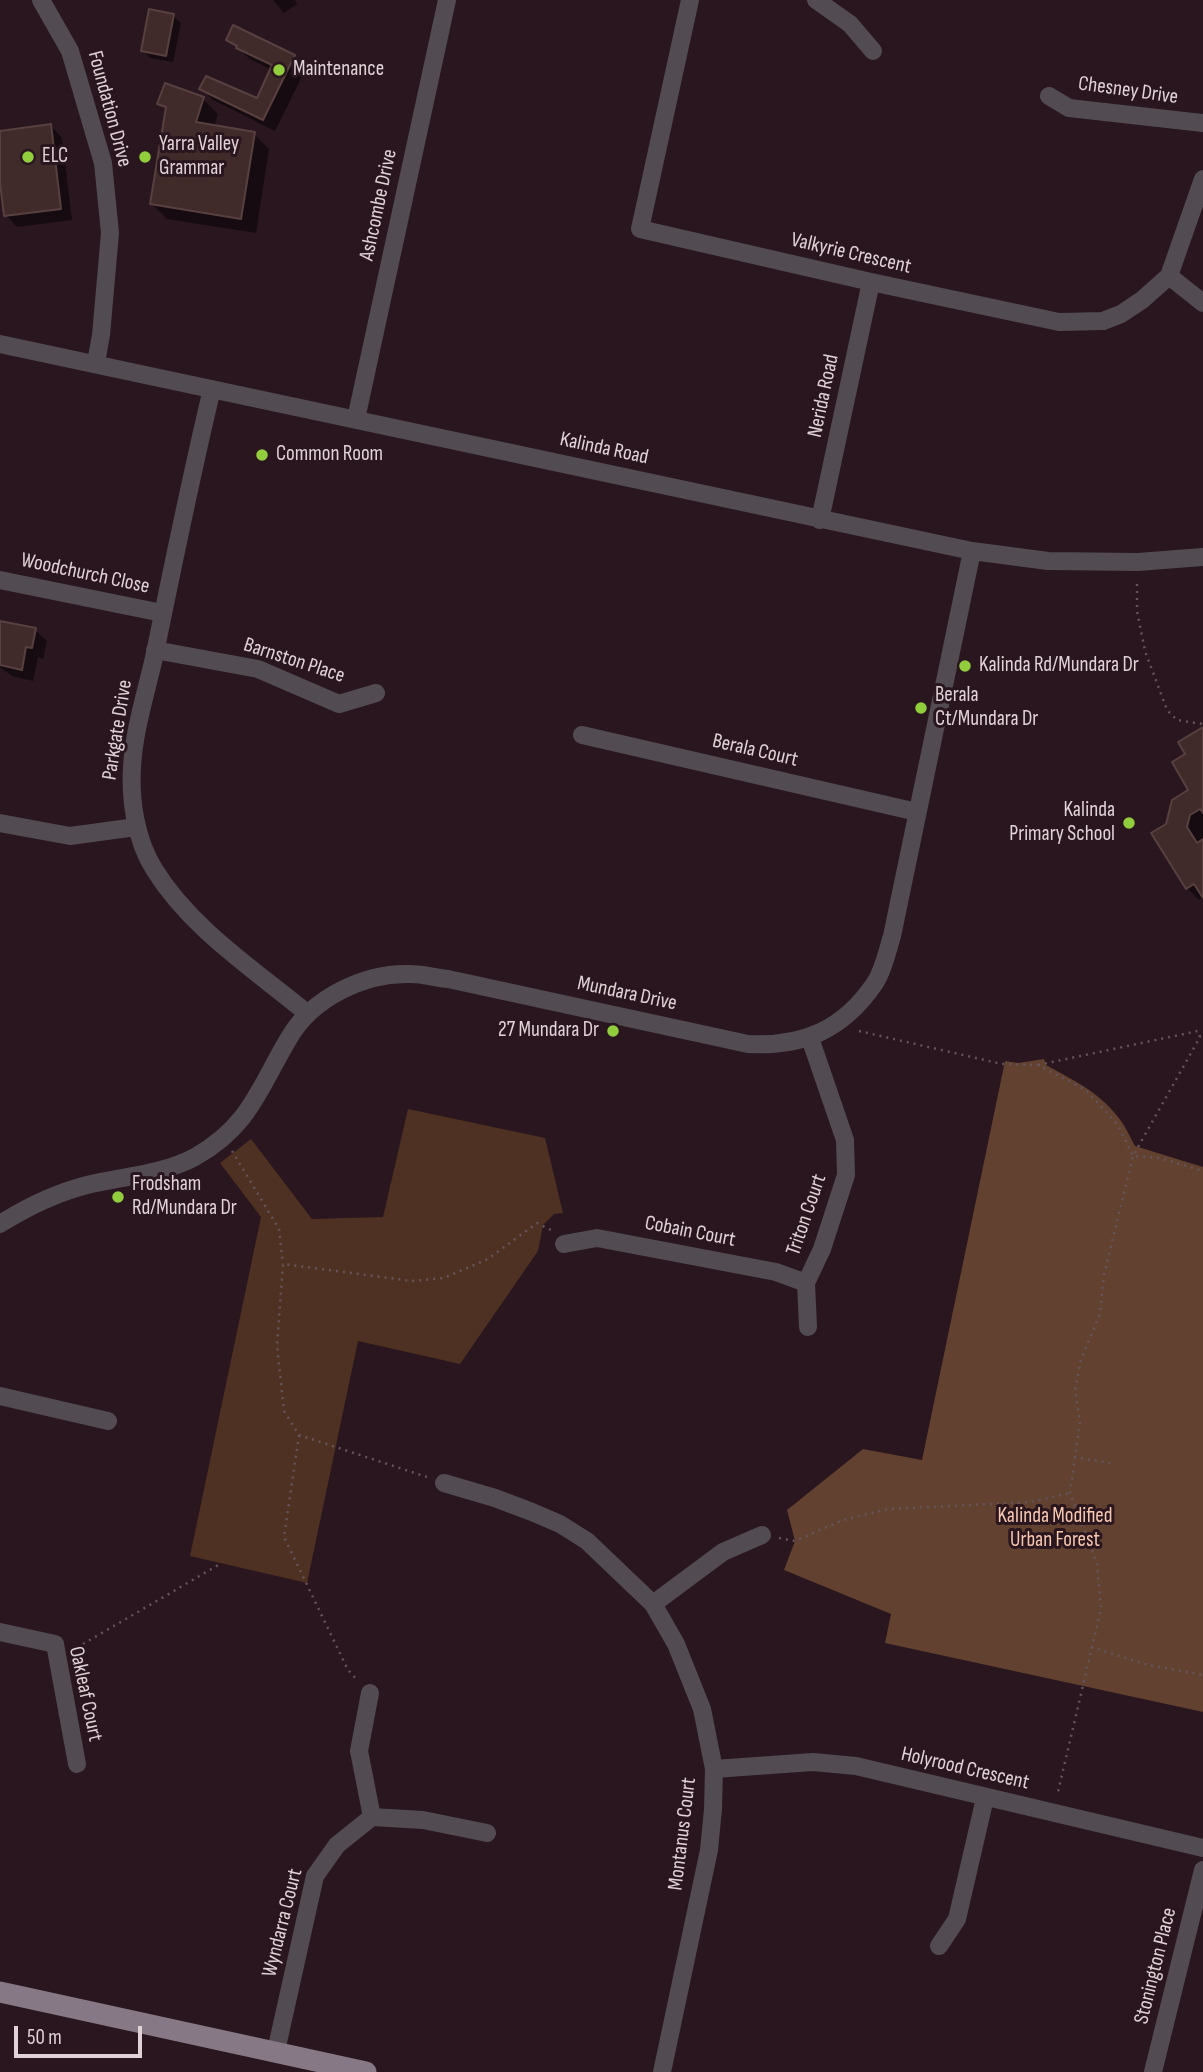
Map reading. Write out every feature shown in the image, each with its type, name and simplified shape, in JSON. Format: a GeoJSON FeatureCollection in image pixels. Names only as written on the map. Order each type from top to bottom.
{"type":"FeatureCollection","features":[{"type":"Feature","properties":{"kind":"main road"},"geometry":{"type":"LineString","coordinates":[[0,1992],[366,2072]]}},
{"type":"Feature","properties":{"kind":"street","name":"Foundation Drive"},"geometry":{"type":"LineString","coordinates":[[41,0],[70,51],[103,163],[110,233],[96,363]]}},
{"type":"Feature","properties":{"kind":"street","name":"Ashcombe Drive"},"geometry":{"type":"LineString","coordinates":[[356,419],[447,0]]}},
{"type":"Feature","properties":{"kind":"street","name":"Valkyrie Crescent"},"geometry":{"type":"LineString","coordinates":[[690,0],[640,229],[1059,322],[1083,323],[1103,321],[1121,314],[1169,276],[1203,179]]}},
{"type":"Feature","properties":{"kind":"street"},"geometry":{"type":"LineString","coordinates":[[816,0],[849,24],[873,51]]}},
{"type":"Feature","properties":{"kind":"street","name":"Chesney Drive"},"geometry":{"type":"LineString","coordinates":[[1049,96],[1069,108],[1203,123]]}},
{"type":"Feature","properties":{"kind":"street"},"geometry":{"type":"LineString","coordinates":[[1169,276],[1203,303]]}},
{"type":"Feature","properties":{"kind":"street","name":"Nerida Road"},"geometry":{"type":"LineString","coordinates":[[820,520],[872,282]]}},
{"type":"Feature","properties":{"kind":"street","name":"Kalinda Road"},"geometry":{"type":"LineString","coordinates":[[0,344],[972,551],[1048,561],[1138,562],[1203,557]]}},
{"type":"Feature","properties":{"kind":"street","name":"Parkgate Drive"},"geometry":{"type":"LineString","coordinates":[[212,389],[162,613],[132,765],[136,827],[153,867],[179,904],[308,1014]]}},
{"type":"Feature","properties":{"kind":"street","name":"Mundara Drive"},"geometry":{"type":"LineString","coordinates":[[0,1224],[25,1209],[62,1193],[88,1185],[156,1173],[195,1156],[224,1137],[254,1102],[290,1036],[308,1014],[329,997],[353,985],[380,978],[410,974],[462,982],[748,1044],[775,1045],[810,1038],[834,1025],[854,1008],[876,982],[892,936],[972,551]]}},
{"type":"Feature","properties":{"kind":"street","name":"Woodchurch Close"},"geometry":{"type":"LineString","coordinates":[[0,580],[162,613]]}},
{"type":"Feature","properties":{"kind":"street","name":"Barnston Place"},"geometry":{"type":"LineString","coordinates":[[155,650],[258,669],[340,704],[376,693]]}},
{"type":"Feature","properties":{"kind":"street","name":"Berala Court"},"geometry":{"type":"LineString","coordinates":[[582,735],[917,812]]}},
{"type":"Feature","properties":{"kind":"street"},"geometry":{"type":"LineString","coordinates":[[0,823],[70,836],[136,827]]}},
{"type":"Feature","properties":{"kind":"street","name":"Triton Court"},"geometry":{"type":"LineString","coordinates":[[808,1327],[806,1283],[822,1249],[846,1175],[845,1140],[810,1038]]}},
{"type":"Feature","properties":{"kind":"street","name":"Cobain Court"},"geometry":{"type":"LineString","coordinates":[[564,1244],[597,1238],[776,1272],[806,1283]]}},
{"type":"Feature","properties":{"kind":"street"},"geometry":{"type":"LineString","coordinates":[[0,1396],[108,1421]]}},
{"type":"Feature","properties":{"kind":"street","name":"Montanus Court"},"geometry":{"type":"LineString","coordinates":[[444,1483],[495,1498],[560,1524],[587,1541],[653,1604],[676,1644],[702,1709],[714,1769],[709,1850],[662,2072]]}},
{"type":"Feature","properties":{"kind":"street"},"geometry":{"type":"LineString","coordinates":[[653,1604],[723,1552],[762,1535]]}},
{"type":"Feature","properties":{"kind":"street","name":"Oakleaf Court"},"geometry":{"type":"LineString","coordinates":[[0,1632],[55,1644],[76,1764]]}},
{"type":"Feature","properties":{"kind":"street"},"geometry":{"type":"LineString","coordinates":[[370,1693],[359,1751],[372,1817],[423,1820],[487,1833]]}},
{"type":"Feature","properties":{"kind":"street","name":"Holyrood Crescent"},"geometry":{"type":"LineString","coordinates":[[714,1769],[801,1763],[845,1765],[1203,1848]]}},
{"type":"Feature","properties":{"kind":"street"},"geometry":{"type":"LineString","coordinates":[[939,1946],[957,1919],[985,1798]]}},
{"type":"Feature","properties":{"kind":"street","name":"Wyndarra Court"},"geometry":{"type":"LineString","coordinates":[[276,2051],[315,1876],[337,1845],[372,1817]]}},
{"type":"Feature","properties":{"kind":"street","name":"Stonington Place"},"geometry":{"type":"LineString","coordinates":[[1153,2072],[1203,1870]]}},
{"type":"Feature","properties":{"kind":"path"},"geometry":{"type":"LineString","coordinates":[[1138,584],[1137,611],[1145,651],[1167,710],[1177,720],[1203,724]]}},
{"type":"Feature","properties":{"kind":"path"},"geometry":{"type":"LineString","coordinates":[[859,1031],[1002,1064],[1038,1065],[1198,1031],[1200,1037],[1133,1156],[1104,1275],[1100,1314],[1081,1359],[1075,1391],[1080,1422],[1070,1493],[1097,1564],[1101,1609],[1053,1812]]}},
{"type":"Feature","properties":{"kind":"path"},"geometry":{"type":"LineString","coordinates":[[1038,1065],[1086,1090],[1118,1125],[1133,1156]]}},
{"type":"Feature","properties":{"kind":"path"},"geometry":{"type":"LineString","coordinates":[[224,1137],[279,1229],[283,1264],[278,1346],[284,1411],[299,1435],[444,1483]]}},
{"type":"Feature","properties":{"kind":"path"},"geometry":{"type":"LineString","coordinates":[[1133,1156],[1160,1158],[1203,1171]]}},
{"type":"Feature","properties":{"kind":"path"},"geometry":{"type":"LineString","coordinates":[[283,1264],[412,1281],[444,1278],[469,1268],[488,1259],[537,1223],[551,1230],[564,1244]]}},
{"type":"Feature","properties":{"kind":"path"},"geometry":{"type":"LineString","coordinates":[[299,1435],[284,1537],[348,1670],[370,1693]]}},
{"type":"Feature","properties":{"kind":"path"},"geometry":{"type":"LineString","coordinates":[[1074,1457],[1115,1464]]}},
{"type":"Feature","properties":{"kind":"path"},"geometry":{"type":"LineString","coordinates":[[762,1535],[795,1541],[843,1520],[888,1509],[1031,1502],[1070,1493]]}},
{"type":"Feature","properties":{"kind":"path"},"geometry":{"type":"LineString","coordinates":[[83,1644],[220,1564]]}},
{"type":"Feature","properties":{"kind":"path"},"geometry":{"type":"LineString","coordinates":[[1091,1647],[1148,1665],[1203,1675]]}},
{"type":"Feature","properties":{"kind":"shaded area"},"geometry":{"type":"Polygon","coordinates":[[[408,1109],[545,1138],[563,1213],[554,1214],[543,1225],[538,1251],[460,1364],[358,1341],[307,1583],[190,1556],[261,1217],[220,1163],[251,1139],[312,1219],[383,1217],[408,1109]]]}},
{"type":"Feature","properties":{"kind":"green space","name":"Kalinda Modified Urban Forest"},"geometry":{"type":"Polygon","coordinates":[[[1044,1059],[1046,1065],[1103,1100],[1121,1120],[1135,1146],[1203,1167],[1203,1712],[885,1643],[891,1614],[784,1570],[795,1541],[787,1510],[863,1449],[922,1460],[1005,1061],[1018,1063],[1044,1059]]]}},
{"type":"Feature","properties":{"kind":"building"},"geometry":{"type":"Polygon","coordinates":[[[149,9],[174,14],[166,56],[141,51],[149,9]]]}},
{"type":"Feature","properties":{"kind":"building","name":"Maintenance"},"geometry":{"type":"Polygon","coordinates":[[[233,25],[295,55],[263,120],[199,89],[206,76],[257,98],[272,65],[236,48],[237,46],[226,40],[233,25]]]}},
{"type":"Feature","properties":{"kind":"building"},"geometry":{"type":"Polygon","coordinates":[[[165,83],[204,97],[196,122],[255,132],[241,219],[150,204],[166,107],[157,104],[165,83]]]}},
{"type":"Feature","properties":{"kind":"building","name":"ELC"},"geometry":{"type":"Polygon","coordinates":[[[51,124],[61,209],[4,216],[0,183],[0,131],[51,124]]]}},
{"type":"Feature","properties":{"kind":"building"},"geometry":{"type":"Polygon","coordinates":[[[0,621],[36,628],[32,648],[26,647],[22,670],[0,665],[0,621]]]}},
{"type":"Feature","properties":{"kind":"building"},"geometry":{"type":"Polygon","coordinates":[[[1203,727],[1203,813],[1200,809],[1190,815],[1187,827],[1197,843],[1203,839],[1203,898],[1194,884],[1186,889],[1151,833],[1166,824],[1172,800],[1188,790],[1172,762],[1185,754],[1178,742],[1203,727]]]}},
{"type":"Feature","properties":{"kind":"place","name":"Maintenance"},"geometry":{"type":"Point","coordinates":[279,70]}},
{"type":"Feature","properties":{"kind":"place","name":"ELC"},"geometry":{"type":"Point","coordinates":[28,157]}},
{"type":"Feature","properties":{"kind":"place","name":"Yarra Valley Grammar"},"geometry":{"type":"Point","coordinates":[145,157]}},
{"type":"Feature","properties":{"kind":"place","name":"Common Room"},"geometry":{"type":"Point","coordinates":[262,455]}},
{"type":"Feature","properties":{"kind":"place","name":"Kalinda Rd/Mundara Dr"},"geometry":{"type":"Point","coordinates":[965,666]}},
{"type":"Feature","properties":{"kind":"place","name":"Berala Ct/Mundara Dr"},"geometry":{"type":"Point","coordinates":[921,708]}},
{"type":"Feature","properties":{"kind":"place","name":"Kalinda Primary School"},"geometry":{"type":"Point","coordinates":[1129,823]}},
{"type":"Feature","properties":{"kind":"place","name":"27 Mundara Dr"},"geometry":{"type":"Point","coordinates":[613,1031]}},
{"type":"Feature","properties":{"kind":"place","name":"Frodsham Rd/Mundara Dr"},"geometry":{"type":"Point","coordinates":[118,1197]}}]}
